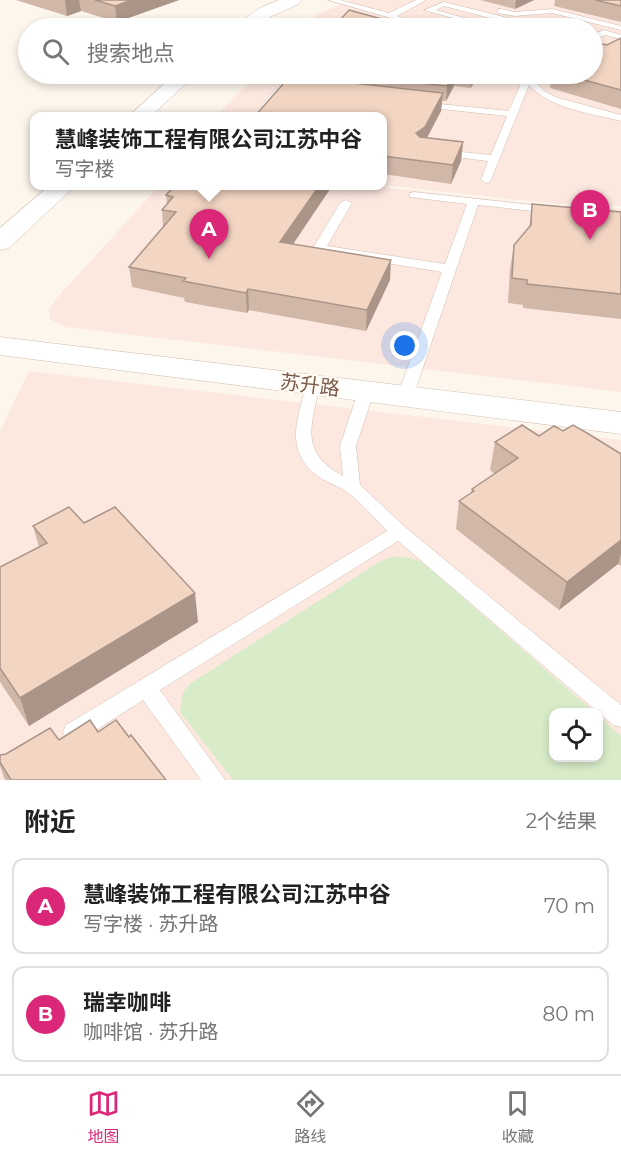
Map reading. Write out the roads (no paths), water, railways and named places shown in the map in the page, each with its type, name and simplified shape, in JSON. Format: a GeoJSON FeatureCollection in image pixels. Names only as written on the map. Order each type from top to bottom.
{"type":"FeatureCollection","features":[{"type":"Feature","properties":{"kind":"street"},"geometry":{"type":"LineString","coordinates":[[257,18],[293,0]]}},
{"type":"Feature","properties":{"kind":"street"},"geometry":{"type":"LineString","coordinates":[[144,112],[175,84]]}},
{"type":"Feature","properties":{"kind":"street"},"geometry":{"type":"LineString","coordinates":[[0,242],[58,190]]}},
{"type":"Feature","properties":{"kind":"street","name":"苏升路"},"geometry":{"type":"LineString","coordinates":[[0,346],[621,423]]}},
{"type":"Feature","properties":{"kind":"lane"},"geometry":{"type":"LineString","coordinates":[[332,0],[397,18]]}},
{"type":"Feature","properties":{"kind":"lane"},"geometry":{"type":"LineString","coordinates":[[390,16],[422,0]]}},
{"type":"Feature","properties":{"kind":"lane"},"geometry":{"type":"LineString","coordinates":[[461,0],[515,14],[552,11],[580,18]]}},
{"type":"Feature","properties":{"kind":"lane"},"geometry":{"type":"LineString","coordinates":[[458,18],[428,10],[444,4],[498,18]]}},
{"type":"Feature","properties":{"kind":"lane"},"geometry":{"type":"LineString","coordinates":[[378,13],[380,18]]}},
{"type":"Feature","properties":{"kind":"lane"},"geometry":{"type":"LineString","coordinates":[[603,24],[621,28]]}},
{"type":"Feature","properties":{"kind":"lane"},"geometry":{"type":"LineString","coordinates":[[604,32],[621,37]]}},
{"type":"Feature","properties":{"kind":"lane"},"geometry":{"type":"LineString","coordinates":[[261,112],[285,84]]}},
{"type":"Feature","properties":{"kind":"lane"},"geometry":{"type":"LineString","coordinates":[[486,180],[524,84]]}},
{"type":"Feature","properties":{"kind":"lane"},"geometry":{"type":"LineString","coordinates":[[534,84],[541,93],[552,99],[621,118]]}},
{"type":"Feature","properties":{"kind":"lane"},"geometry":{"type":"LineString","coordinates":[[282,87],[293,88]]}},
{"type":"Feature","properties":{"kind":"lane"},"geometry":{"type":"LineString","coordinates":[[408,102],[512,114]]}},
{"type":"Feature","properties":{"kind":"lane"},"geometry":{"type":"LineString","coordinates":[[433,151],[494,159]]}},
{"type":"Feature","properties":{"kind":"lane"},"geometry":{"type":"LineString","coordinates":[[414,195],[566,211]]}},
{"type":"Feature","properties":{"kind":"lane"},"geometry":{"type":"LineString","coordinates":[[346,202],[319,248],[450,269]]}},
{"type":"Feature","properties":{"kind":"lane"},"geometry":{"type":"LineString","coordinates":[[405,397],[473,202]]}},
{"type":"Feature","properties":{"kind":"lane"},"geometry":{"type":"LineString","coordinates":[[313,385],[305,424],[304,446],[316,465],[339,483],[352,487],[399,532],[621,718]]}},
{"type":"Feature","properties":{"kind":"lane"},"geometry":{"type":"LineString","coordinates":[[352,487],[348,446],[366,392]]}},
{"type":"Feature","properties":{"kind":"lane"},"geometry":{"type":"LineString","coordinates":[[58,741],[399,532]]}},
{"type":"Feature","properties":{"kind":"lane"},"geometry":{"type":"LineString","coordinates":[[146,688],[214,780]]}},
{"type":"Feature","properties":{"kind":"place","name":"瑞幸咖啡"},"geometry":{"type":"Point","coordinates":[590,240]}},
{"type":"Feature","properties":{"kind":"place","name":"慧峰装饰工程有限公司江苏中谷"},"geometry":{"type":"Point","coordinates":[209,259]}}]}
